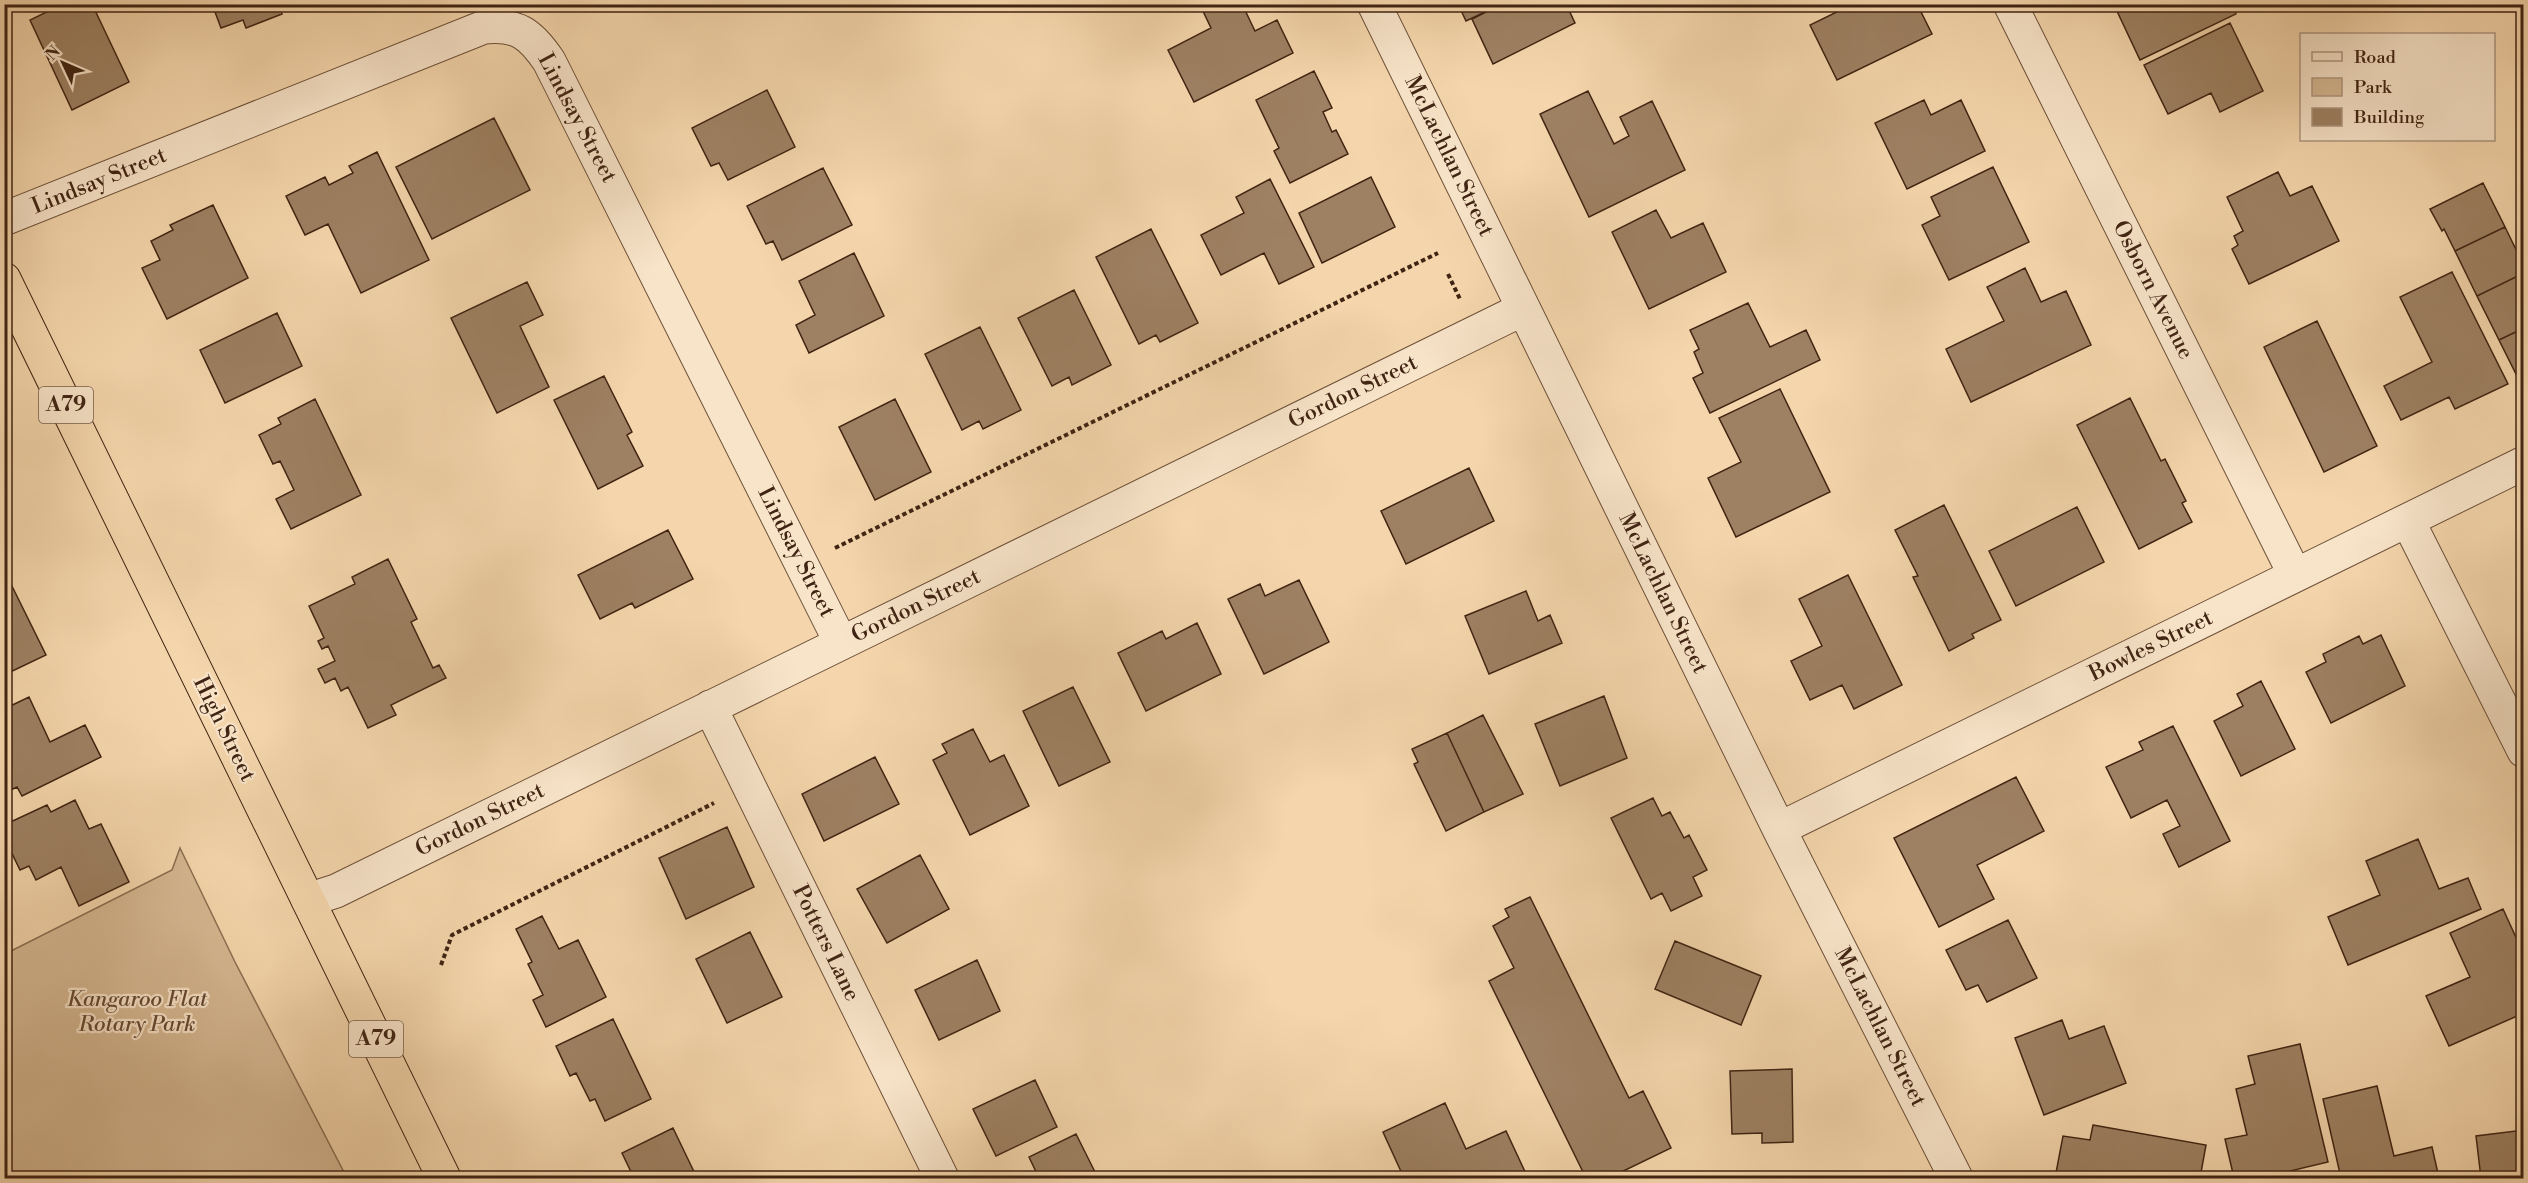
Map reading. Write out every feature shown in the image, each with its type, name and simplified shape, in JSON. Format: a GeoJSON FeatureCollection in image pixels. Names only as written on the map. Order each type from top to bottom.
{"type":"FeatureCollection","features":[{"type":"Feature","properties":{"kind":"highway","name":"High Street"},"geometry":{"type":"LineString","coordinates":[[4,279],[444,1179]]}},
{"type":"Feature","properties":{"kind":"street","name":"McLachlan Street"},"geometry":{"type":"LineString","coordinates":[[1374,4],[1779,829],[1956,1179]]}},
{"type":"Feature","properties":{"kind":"street","name":"Osborn Avenue"},"geometry":{"type":"LineString","coordinates":[[2010,4],[2295,575]]}},
{"type":"Feature","properties":{"kind":"street","name":"Lindsay Street"},"geometry":{"type":"LineString","coordinates":[[4,219],[484,27],[505,25],[523,33],[538,45],[549,61],[841,643]]}},
{"type":"Feature","properties":{"kind":"street","name":"Gordon Street"},"geometry":{"type":"LineString","coordinates":[[308,900],[336,891],[1523,309]]}},
{"type":"Feature","properties":{"kind":"street","name":"Bowles Street"},"geometry":{"type":"LineString","coordinates":[[1779,829],[2523,464]]}},
{"type":"Feature","properties":{"kind":"street"},"geometry":{"type":"LineString","coordinates":[[2409,521],[2523,751]]}},
{"type":"Feature","properties":{"kind":"street","name":"Potters Lane"},"geometry":{"type":"LineString","coordinates":[[710,707],[942,1179]]}},
{"type":"Feature","properties":{"kind":"path"},"geometry":{"type":"LineString","coordinates":[[831,549],[1438,253]]}},
{"type":"Feature","properties":{"kind":"path"},"geometry":{"type":"LineString","coordinates":[[441,965],[452,935],[720,800]]}},
{"type":"Feature","properties":{"kind":"green space","name":"Kangaroo Flat Rotary Park"},"geometry":{"type":"Polygon","coordinates":[[[180,848],[235,962],[347,1178],[5,1178],[5,954],[172,870],[180,848]]]}},
{"type":"Feature","properties":{"kind":"building"},"geometry":{"type":"Polygon","coordinates":[[[63,4],[92,4],[129,82],[72,110],[30,20],[63,4]]]}},
{"type":"Feature","properties":{"kind":"building"},"geometry":{"type":"Polygon","coordinates":[[[212,4],[279,4],[282,14],[246,28],[243,20],[221,28],[212,4]]]}},
{"type":"Feature","properties":{"kind":"building"},"geometry":{"type":"Polygon","coordinates":[[[1206,4],[1242,4],[1255,31],[1277,20],[1293,53],[1194,102],[1168,50],[1211,28],[1201,7],[1206,4]]]}},
{"type":"Feature","properties":{"kind":"building"},"geometry":{"type":"Polygon","coordinates":[[[1458,4],[1502,4],[1466,21],[1458,4]]]}},
{"type":"Feature","properties":{"kind":"building"},"geometry":{"type":"Polygon","coordinates":[[[1502,4],[1566,4],[1575,23],[1493,64],[1472,19],[1502,4]]]}},
{"type":"Feature","properties":{"kind":"building"},"geometry":{"type":"Polygon","coordinates":[[[1853,4],[1917,4],[1932,34],[1837,80],[1810,25],[1853,4]]]}},
{"type":"Feature","properties":{"kind":"building"},"geometry":{"type":"Polygon","coordinates":[[[2124,4],[2232,4],[2236,14],[2140,60],[2116,9],[2124,4]]]}},
{"type":"Feature","properties":{"kind":"building"},"geometry":{"type":"Polygon","coordinates":[[[2230,23],[2263,91],[2220,112],[2211,93],[2168,114],[2144,65],[2230,23]]]}},
{"type":"Feature","properties":{"kind":"building"},"geometry":{"type":"Polygon","coordinates":[[[1314,71],[1332,108],[1323,112],[1332,132],[1336,130],[1348,154],[1290,183],[1274,151],[1279,148],[1256,100],[1314,71]]]}},
{"type":"Feature","properties":{"kind":"building"},"geometry":{"type":"Polygon","coordinates":[[[767,90],[795,147],[728,180],[719,163],[711,166],[692,128],[767,90]]]}},
{"type":"Feature","properties":{"kind":"building"},"geometry":{"type":"Polygon","coordinates":[[[1588,91],[1614,144],[1629,136],[1620,117],[1652,101],[1685,170],[1589,217],[1540,114],[1588,91]]]}},
{"type":"Feature","properties":{"kind":"building"},"geometry":{"type":"Polygon","coordinates":[[[1924,100],[1931,115],[1961,100],[1985,151],[1907,189],[1875,123],[1924,100]]]}},
{"type":"Feature","properties":{"kind":"building"},"geometry":{"type":"Polygon","coordinates":[[[494,118],[530,190],[432,239],[396,167],[494,118]]]}},
{"type":"Feature","properties":{"kind":"building"},"geometry":{"type":"Polygon","coordinates":[[[377,152],[429,260],[361,293],[328,224],[305,235],[286,196],[325,177],[329,185],[353,173],[349,166],[377,152]]]}},
{"type":"Feature","properties":{"kind":"building"},"geometry":{"type":"Polygon","coordinates":[[[1993,167],[2029,242],[1949,280],[1922,225],[1940,216],[1931,197],[1993,167]]]}},
{"type":"Feature","properties":{"kind":"building"},"geometry":{"type":"Polygon","coordinates":[[[823,168],[852,225],[782,260],[773,241],[766,244],[747,206],[823,168]]]}},
{"type":"Feature","properties":{"kind":"building"},"geometry":{"type":"Polygon","coordinates":[[[2278,172],[2290,196],[2312,186],[2339,241],[2249,284],[2232,249],[2238,245],[2234,236],[2243,231],[2227,197],[2278,172]]]}},
{"type":"Feature","properties":{"kind":"building"},"geometry":{"type":"Polygon","coordinates":[[[1371,177],[1395,227],[1322,263],[1299,213],[1371,177]]]}},
{"type":"Feature","properties":{"kind":"building"},"geometry":{"type":"Polygon","coordinates":[[[1270,179],[1314,267],[1279,284],[1264,253],[1221,275],[1201,235],[1244,213],[1236,197],[1270,179]]]}},
{"type":"Feature","properties":{"kind":"building"},"geometry":{"type":"Polygon","coordinates":[[[2483,183],[2505,227],[2455,251],[2444,229],[2442,231],[2430,209],[2483,183]]]}},
{"type":"Feature","properties":{"kind":"building"},"geometry":{"type":"Polygon","coordinates":[[[213,205],[248,278],[167,319],[142,268],[160,260],[151,241],[173,230],[170,225],[213,205]]]}},
{"type":"Feature","properties":{"kind":"building"},"geometry":{"type":"Polygon","coordinates":[[[1656,210],[1671,238],[1703,223],[1726,272],[1649,309],[1612,232],[1656,210]]]}},
{"type":"Feature","properties":{"kind":"building"},"geometry":{"type":"Polygon","coordinates":[[[2505,227],[2524,266],[2524,273],[2477,296],[2455,251],[2505,227]]]}},
{"type":"Feature","properties":{"kind":"building"},"geometry":{"type":"Polygon","coordinates":[[[1151,229],[1198,323],[1160,342],[1156,335],[1139,344],[1096,257],[1151,229]]]}},
{"type":"Feature","properties":{"kind":"building"},"geometry":{"type":"Polygon","coordinates":[[[854,253],[884,316],[809,353],[796,325],[815,315],[799,281],[854,253]]]}},
{"type":"Feature","properties":{"kind":"building"},"geometry":{"type":"Polygon","coordinates":[[[2025,268],[2041,302],[2066,291],[2091,345],[1971,402],[1946,349],[2004,321],[1987,287],[2025,268]]]}},
{"type":"Feature","properties":{"kind":"building"},"geometry":{"type":"Polygon","coordinates":[[[2452,272],[2508,384],[2455,409],[2449,397],[2401,420],[2384,386],[2432,362],[2400,297],[2452,272]]]}},
{"type":"Feature","properties":{"kind":"building"},"geometry":{"type":"Polygon","coordinates":[[[2524,273],[2524,328],[2499,340],[2477,296],[2524,273]]]}},
{"type":"Feature","properties":{"kind":"building"},"geometry":{"type":"Polygon","coordinates":[[[527,282],[543,315],[520,326],[549,387],[497,413],[451,318],[527,282]]]}},
{"type":"Feature","properties":{"kind":"building"},"geometry":{"type":"Polygon","coordinates":[[[1074,290],[1111,365],[1072,385],[1069,377],[1052,386],[1018,318],[1074,290]]]}},
{"type":"Feature","properties":{"kind":"building"},"geometry":{"type":"Polygon","coordinates":[[[1748,303],[1770,347],[1806,330],[1820,360],[1710,413],[1693,378],[1703,373],[1694,352],[1699,349],[1690,330],[1748,303]]]}},
{"type":"Feature","properties":{"kind":"building"},"geometry":{"type":"Polygon","coordinates":[[[277,313],[302,366],[225,403],[200,350],[277,313]]]}},
{"type":"Feature","properties":{"kind":"building"},"geometry":{"type":"Polygon","coordinates":[[[2317,321],[2377,446],[2324,472],[2264,347],[2317,321]]]}},
{"type":"Feature","properties":{"kind":"building"},"geometry":{"type":"Polygon","coordinates":[[[980,327],[1021,410],[983,429],[979,421],[962,430],[925,354],[980,327]]]}},
{"type":"Feature","properties":{"kind":"building"},"geometry":{"type":"Polygon","coordinates":[[[2524,328],[2524,383],[2521,384],[2499,340],[2524,328]]]}},
{"type":"Feature","properties":{"kind":"building"},"geometry":{"type":"Polygon","coordinates":[[[604,376],[632,432],[627,435],[643,466],[598,489],[554,400],[604,376]]]}},
{"type":"Feature","properties":{"kind":"building"},"geometry":{"type":"Polygon","coordinates":[[[1780,389],[1830,492],[1736,537],[1708,478],[1741,462],[1719,418],[1780,389]]]}},
{"type":"Feature","properties":{"kind":"building"},"geometry":{"type":"Polygon","coordinates":[[[2130,398],[2161,461],[2165,459],[2186,501],[2182,503],[2192,522],[2139,549],[2077,425],[2130,398]]]}},
{"type":"Feature","properties":{"kind":"building"},"geometry":{"type":"Polygon","coordinates":[[[315,399],[361,495],[291,529],[276,499],[294,490],[280,461],[273,464],[259,435],[281,424],[278,418],[315,399]]]}},
{"type":"Feature","properties":{"kind":"building"},"geometry":{"type":"Polygon","coordinates":[[[895,399],[931,472],[875,500],[839,427],[895,399]]]}},
{"type":"Feature","properties":{"kind":"building"},"geometry":{"type":"Polygon","coordinates":[[[1469,468],[1494,521],[1406,564],[1381,511],[1469,468]]]}},
{"type":"Feature","properties":{"kind":"building"},"geometry":{"type":"Polygon","coordinates":[[[1944,505],[2001,620],[1972,634],[1974,638],[1949,651],[1913,577],[1918,576],[1895,530],[1944,505]]]}},
{"type":"Feature","properties":{"kind":"building"},"geometry":{"type":"Polygon","coordinates":[[[2077,507],[2104,562],[2016,606],[1989,551],[2077,507]]]}},
{"type":"Feature","properties":{"kind":"building"},"geometry":{"type":"Polygon","coordinates":[[[668,530],[693,579],[635,608],[632,603],[600,619],[578,575],[668,530]]]}},
{"type":"Feature","properties":{"kind":"building"},"geometry":{"type":"Polygon","coordinates":[[[388,559],[417,619],[411,622],[433,668],[439,665],[446,678],[391,705],[396,715],[368,728],[348,687],[341,691],[335,678],[325,683],[318,669],[335,661],[328,646],[322,649],[318,641],[324,638],[309,606],[355,584],[352,577],[388,559]]]}},
{"type":"Feature","properties":{"kind":"building"},"geometry":{"type":"Polygon","coordinates":[[[4,570],[46,655],[4,675],[4,570]]]}},
{"type":"Feature","properties":{"kind":"building"},"geometry":{"type":"Polygon","coordinates":[[[1848,575],[1902,685],[1854,709],[1842,685],[1810,700],[1791,661],[1822,646],[1799,599],[1848,575]]]}},
{"type":"Feature","properties":{"kind":"building"},"geometry":{"type":"Polygon","coordinates":[[[1299,580],[1329,642],[1264,674],[1228,599],[1260,584],[1265,596],[1299,580]]]}},
{"type":"Feature","properties":{"kind":"building"},"geometry":{"type":"Polygon","coordinates":[[[1526,591],[1538,621],[1550,615],[1562,643],[1489,674],[1465,616],[1526,591]]]}},
{"type":"Feature","properties":{"kind":"building"},"geometry":{"type":"Polygon","coordinates":[[[1197,623],[1221,674],[1146,711],[1118,653],[1162,631],[1166,639],[1197,623]]]}},
{"type":"Feature","properties":{"kind":"building"},"geometry":{"type":"Polygon","coordinates":[[[2381,635],[2405,686],[2331,723],[2306,672],[2326,662],[2323,654],[2359,636],[2363,644],[2381,635]]]}},
{"type":"Feature","properties":{"kind":"building"},"geometry":{"type":"Polygon","coordinates":[[[2261,681],[2295,749],[2241,776],[2214,721],[2243,706],[2237,694],[2261,681]]]}},
{"type":"Feature","properties":{"kind":"building"},"geometry":{"type":"Polygon","coordinates":[[[1073,687],[1110,762],[1059,786],[1023,711],[1073,687]]]}},
{"type":"Feature","properties":{"kind":"building"},"geometry":{"type":"Polygon","coordinates":[[[1604,696],[1627,758],[1560,786],[1535,724],[1604,696]]]}},
{"type":"Feature","properties":{"kind":"building"},"geometry":{"type":"Polygon","coordinates":[[[29,697],[50,742],[85,725],[101,757],[22,796],[17,787],[4,793],[4,709],[29,697]]]}},
{"type":"Feature","properties":{"kind":"building"},"geometry":{"type":"Polygon","coordinates":[[[1483,715],[1523,794],[1484,812],[1447,733],[1483,715]]]}},
{"type":"Feature","properties":{"kind":"building"},"geometry":{"type":"Polygon","coordinates":[[[2173,726],[2230,841],[2179,867],[2163,834],[2180,826],[2167,800],[2131,818],[2106,767],[2143,750],[2139,742],[2173,726]]]}},
{"type":"Feature","properties":{"kind":"building"},"geometry":{"type":"Polygon","coordinates":[[[973,729],[990,762],[1004,755],[1029,806],[970,835],[933,760],[947,753],[942,744],[973,729]]]}},
{"type":"Feature","properties":{"kind":"building"},"geometry":{"type":"Polygon","coordinates":[[[1447,733],[1484,812],[1446,831],[1414,764],[1418,762],[1412,749],[1447,733]]]}},
{"type":"Feature","properties":{"kind":"building"},"geometry":{"type":"Polygon","coordinates":[[[875,757],[899,804],[824,841],[802,794],[875,757]]]}},
{"type":"Feature","properties":{"kind":"building"},"geometry":{"type":"Polygon","coordinates":[[[2016,777],[2044,831],[1977,865],[1994,899],[1939,927],[1894,838],[2016,777]]]}},
{"type":"Feature","properties":{"kind":"building"},"geometry":{"type":"Polygon","coordinates":[[[1653,798],[1662,816],[1670,812],[1684,838],[1689,835],[1707,870],[1693,877],[1702,896],[1671,911],[1662,893],[1651,899],[1611,818],[1653,798]]]}},
{"type":"Feature","properties":{"kind":"building"},"geometry":{"type":"Polygon","coordinates":[[[75,800],[89,829],[101,824],[129,882],[79,906],[61,867],[36,880],[29,866],[20,870],[4,837],[4,825],[47,805],[51,812],[75,800]]]}},
{"type":"Feature","properties":{"kind":"building"},"geometry":{"type":"Polygon","coordinates":[[[727,827],[754,887],[686,919],[659,858],[727,827]]]}},
{"type":"Feature","properties":{"kind":"building"},"geometry":{"type":"Polygon","coordinates":[[[2418,839],[2439,889],[2468,878],[2481,909],[2348,965],[2328,917],[2380,895],[2366,861],[2418,839]]]}},
{"type":"Feature","properties":{"kind":"building"},"geometry":{"type":"Polygon","coordinates":[[[920,855],[949,909],[887,943],[857,889],[920,855]]]}},
{"type":"Feature","properties":{"kind":"building"},"geometry":{"type":"Polygon","coordinates":[[[1530,897],[1629,1098],[1643,1091],[1671,1148],[1609,1178],[1586,1178],[1489,981],[1514,968],[1493,926],[1509,917],[1505,909],[1530,897]]]}},
{"type":"Feature","properties":{"kind":"building"},"geometry":{"type":"Polygon","coordinates":[[[2503,909],[2524,955],[2524,1013],[2449,1046],[2426,996],[2470,977],[2450,933],[2503,909]]]}},
{"type":"Feature","properties":{"kind":"building"},"geometry":{"type":"Polygon","coordinates":[[[542,916],[559,949],[578,940],[606,997],[546,1027],[533,1000],[543,995],[528,964],[532,962],[516,929],[542,916]]]}},
{"type":"Feature","properties":{"kind":"building"},"geometry":{"type":"Polygon","coordinates":[[[2008,920],[2037,978],[1987,1002],[1978,985],[1966,990],[1946,950],[2008,920]]]}},
{"type":"Feature","properties":{"kind":"building"},"geometry":{"type":"Polygon","coordinates":[[[750,932],[782,997],[727,1023],[696,959],[750,932]]]}},
{"type":"Feature","properties":{"kind":"building"},"geometry":{"type":"Polygon","coordinates":[[[1675,941],[1761,976],[1741,1025],[1655,989],[1675,941]]]}},
{"type":"Feature","properties":{"kind":"building"},"geometry":{"type":"Polygon","coordinates":[[[977,960],[1000,1011],[939,1040],[915,990],[977,960]]]}},
{"type":"Feature","properties":{"kind":"building"},"geometry":{"type":"Polygon","coordinates":[[[613,1019],[651,1099],[605,1121],[595,1099],[590,1101],[576,1073],[570,1076],[556,1046],[613,1019]]]}},
{"type":"Feature","properties":{"kind":"building"},"geometry":{"type":"Polygon","coordinates":[[[2062,1020],[2069,1039],[2104,1026],[2126,1083],[2044,1115],[2015,1038],[2062,1020]]]}},
{"type":"Feature","properties":{"kind":"building"},"geometry":{"type":"Polygon","coordinates":[[[2300,1044],[2328,1162],[2261,1178],[2234,1178],[2225,1139],[2247,1135],[2236,1089],[2255,1084],[2248,1056],[2300,1044]]]}},
{"type":"Feature","properties":{"kind":"building"},"geometry":{"type":"Polygon","coordinates":[[[1792,1069],[1793,1142],[1762,1143],[1762,1133],[1732,1134],[1730,1071],[1792,1069]]]}},
{"type":"Feature","properties":{"kind":"building"},"geometry":{"type":"Polygon","coordinates":[[[1035,1080],[1057,1127],[996,1156],[973,1109],[1035,1080]]]}},
{"type":"Feature","properties":{"kind":"building"},"geometry":{"type":"Polygon","coordinates":[[[2377,1086],[2394,1156],[2432,1147],[2439,1178],[2341,1178],[2323,1099],[2377,1086]]]}},
{"type":"Feature","properties":{"kind":"building"},"geometry":{"type":"Polygon","coordinates":[[[1445,1103],[1466,1149],[1506,1131],[1528,1178],[1404,1178],[1383,1132],[1445,1103]]]}},
{"type":"Feature","properties":{"kind":"building"},"geometry":{"type":"Polygon","coordinates":[[[2093,1125],[2206,1145],[2200,1178],[2055,1178],[2063,1136],[2090,1140],[2093,1125]]]}},
{"type":"Feature","properties":{"kind":"building"},"geometry":{"type":"Polygon","coordinates":[[[673,1128],[697,1178],[634,1178],[622,1153],[673,1128]]]}},
{"type":"Feature","properties":{"kind":"building"},"geometry":{"type":"Polygon","coordinates":[[[2524,1130],[2524,1178],[2481,1178],[2476,1136],[2524,1130]]]}},
{"type":"Feature","properties":{"kind":"building"},"geometry":{"type":"Polygon","coordinates":[[[1076,1134],[1098,1178],[1039,1178],[1029,1157],[1076,1134]]]}}]}
